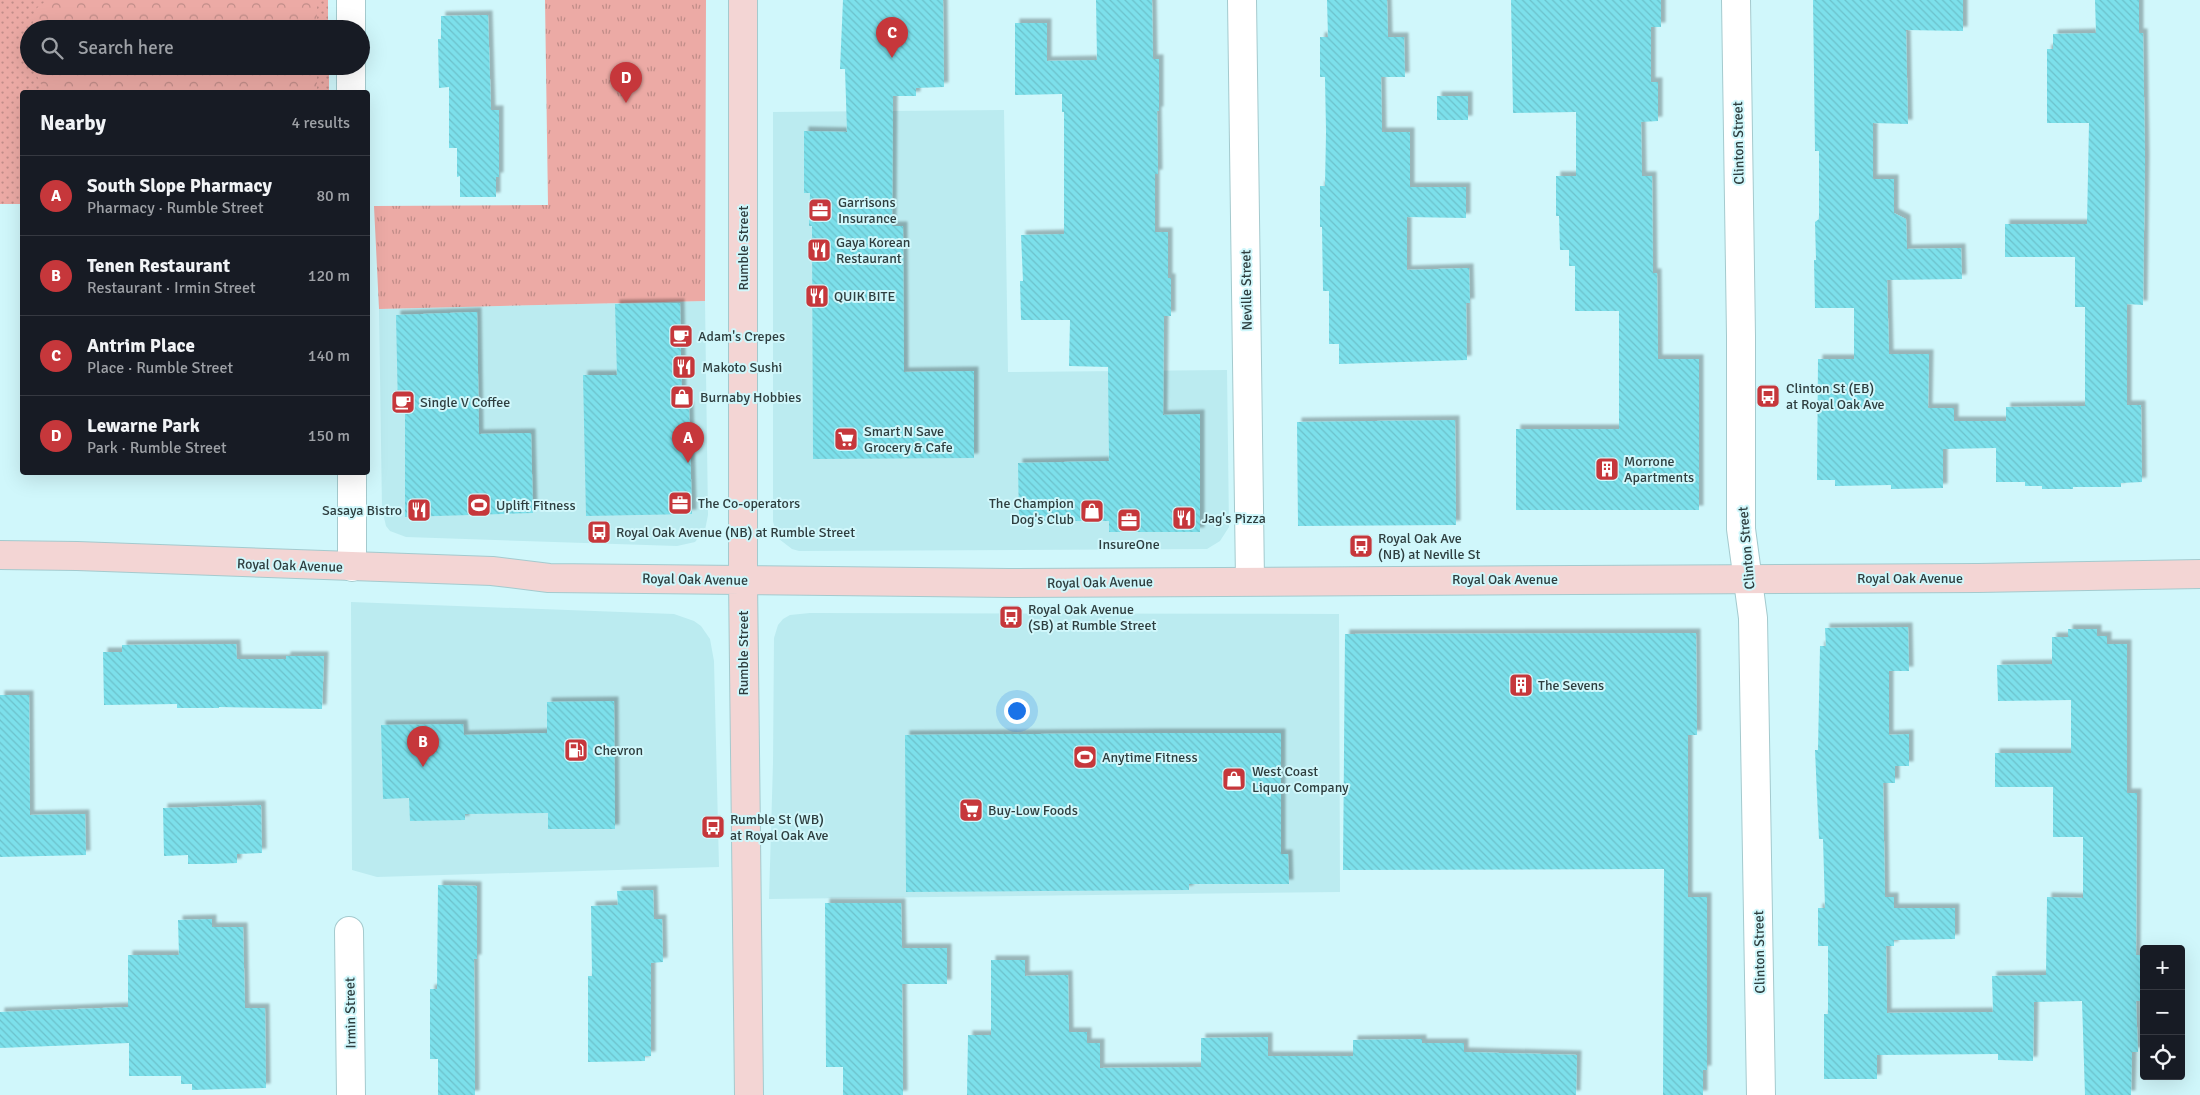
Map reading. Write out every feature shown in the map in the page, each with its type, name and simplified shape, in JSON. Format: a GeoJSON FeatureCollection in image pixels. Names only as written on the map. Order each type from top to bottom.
{"type":"FeatureCollection","features":[{"type":"Feature","properties":{"kind":"street"},"geometry":{"type":"LineString","coordinates":[[351,0],[351,20]]}},
{"type":"Feature","properties":{"kind":"street","name":"Rumble Street"},"geometry":{"type":"LineString","coordinates":[[743,0],[743,580],[749,1095]]}},
{"type":"Feature","properties":{"kind":"street","name":"Neville Street"},"geometry":{"type":"LineString","coordinates":[[1242,0],[1250,580]]}},
{"type":"Feature","properties":{"kind":"street","name":"Clinton Street"},"geometry":{"type":"LineString","coordinates":[[1736,0],[1741,336],[1741,529],[1753,618],[1761,1095]]}},
{"type":"Feature","properties":{"kind":"street"},"geometry":{"type":"LineString","coordinates":[[351,75],[351,90]]}},
{"type":"Feature","properties":{"kind":"street"},"geometry":{"type":"LineString","coordinates":[[352,475],[352,568]]}},
{"type":"Feature","properties":{"kind":"street","name":"Royal Oak Avenue"},"geometry":{"type":"LineString","coordinates":[[0,556],[77,556],[352,568],[492,571],[549,578],[985,583],[2200,574]]}},
{"type":"Feature","properties":{"kind":"street","name":"Irmin Street"},"geometry":{"type":"LineString","coordinates":[[349,931],[351,1095]]}},
{"type":"Feature","properties":{"kind":"shaded area"},"geometry":{"type":"Polygon","coordinates":[[[1004,110],[1008,372],[1227,370],[1229,527],[1220,541],[1207,549],[799,551],[792,549],[779,539],[773,522],[773,112],[1004,110]]]}},
{"type":"Feature","properties":{"kind":"shaded area"},"geometry":{"type":"Polygon","coordinates":[[[705,301],[708,515],[705,530],[695,542],[677,546],[406,537],[390,531],[386,526],[382,509],[379,309],[705,301]]]}},
{"type":"Feature","properties":{"kind":"shaded area"},"geometry":{"type":"Polygon","coordinates":[[[351,602],[674,614],[694,621],[701,626],[710,639],[714,661],[719,867],[377,877],[352,870],[351,602]]]}},
{"type":"Feature","properties":{"kind":"shaded area"},"geometry":{"type":"Polygon","coordinates":[[[810,613],[1339,614],[1340,892],[769,899],[774,638],[778,625],[783,619],[790,615],[810,613]]]}},
{"type":"Feature","properties":{"kind":"green space"},"geometry":{"type":"Polygon","coordinates":[[[0,0],[328,0],[328,20],[20,20],[20,75],[329,75],[329,90],[20,90],[20,204],[0,204],[0,0]]]}},
{"type":"Feature","properties":{"kind":"green space"},"geometry":{"type":"Polygon","coordinates":[[[47,0],[317,0],[317,20],[34,20],[37,8],[47,0]]]}},
{"type":"Feature","properties":{"kind":"green space"},"geometry":{"type":"Polygon","coordinates":[[[545,0],[706,0],[705,301],[379,309],[374,206],[548,205],[545,0]]]}},
{"type":"Feature","properties":{"kind":"green space"},"geometry":{"type":"Polygon","coordinates":[[[36,75],[317,75],[317,90],[44,90],[36,75]]]}},
{"type":"Feature","properties":{"kind":"building"},"geometry":{"type":"Polygon","coordinates":[[[843,0],[943,0],[944,87],[916,88],[916,96],[893,96],[892,226],[903,226],[904,372],[974,371],[974,458],[813,459],[812,226],[809,226],[810,193],[804,193],[804,131],[847,132],[845,69],[840,69],[843,0]]]}},
{"type":"Feature","properties":{"kind":"building"},"geometry":{"type":"Polygon","coordinates":[[[1096,0],[1152,0],[1153,59],[1159,59],[1159,111],[1157,111],[1158,174],[1155,174],[1155,232],[1168,232],[1168,278],[1171,278],[1171,316],[1164,316],[1163,415],[1200,414],[1200,532],[1109,532],[1109,521],[1019,521],[1018,463],[1109,461],[1108,367],[1069,366],[1070,320],[1021,320],[1020,281],[1023,281],[1021,235],[1064,234],[1064,112],[1062,112],[1062,94],[1015,95],[1015,23],[1047,23],[1047,61],[1097,60],[1096,0]]]}},
{"type":"Feature","properties":{"kind":"building"},"geometry":{"type":"Polygon","coordinates":[[[1327,0],[1387,0],[1388,37],[1404,37],[1405,77],[1381,77],[1382,132],[1410,132],[1410,187],[1466,187],[1466,218],[1407,217],[1407,270],[1469,268],[1470,303],[1466,303],[1467,360],[1339,364],[1339,344],[1329,344],[1329,291],[1323,291],[1322,227],[1320,227],[1320,186],[1325,186],[1326,132],[1325,77],[1320,77],[1320,37],[1328,37],[1327,0]]]}},
{"type":"Feature","properties":{"kind":"building"},"geometry":{"type":"Polygon","coordinates":[[[1511,0],[1661,0],[1661,27],[1651,27],[1651,82],[1658,82],[1658,121],[1641,122],[1642,176],[1652,176],[1653,273],[1657,273],[1658,359],[1699,359],[1699,510],[1516,510],[1516,429],[1619,429],[1619,311],[1575,311],[1575,266],[1569,266],[1569,250],[1560,250],[1559,216],[1556,216],[1556,176],[1576,176],[1576,112],[1513,113],[1511,0]]]}},
{"type":"Feature","properties":{"kind":"building"},"geometry":{"type":"Polygon","coordinates":[[[1813,0],[1963,0],[1963,31],[1906,30],[1908,124],[1873,123],[1873,179],[1894,179],[1894,213],[1906,219],[1907,249],[1961,248],[1962,279],[1887,280],[1889,354],[1929,354],[1928,408],[1954,408],[1954,421],[2006,421],[2006,407],[2085,406],[2085,307],[2075,307],[2075,257],[2005,257],[2005,224],[2087,224],[2089,123],[2047,123],[2047,49],[2053,49],[2053,34],[2096,33],[2095,0],[2139,0],[2139,33],[2143,33],[2145,159],[2143,305],[2127,304],[2127,405],[2141,405],[2142,482],[2121,483],[2121,487],[2042,489],[2042,486],[2025,486],[2025,482],[1996,482],[1996,448],[1943,449],[1943,488],[1891,489],[1891,485],[1835,486],[1835,480],[1817,480],[1818,359],[1854,359],[1854,308],[1815,308],[1814,260],[1816,260],[1815,222],[1819,219],[1819,151],[1815,151],[1813,0]]]}},
{"type":"Feature","properties":{"kind":"building"},"geometry":{"type":"Polygon","coordinates":[[[488,15],[491,110],[499,110],[499,177],[496,177],[496,197],[460,197],[460,176],[457,177],[457,148],[449,148],[449,87],[439,88],[438,39],[441,39],[441,16],[488,15]]]}},
{"type":"Feature","properties":{"kind":"building"},"geometry":{"type":"Polygon","coordinates":[[[1437,96],[1468,96],[1468,120],[1437,120],[1437,96]]]}},
{"type":"Feature","properties":{"kind":"building"},"geometry":{"type":"Polygon","coordinates":[[[680,303],[682,406],[689,406],[692,514],[586,516],[583,375],[617,375],[615,304],[680,303]]]}},
{"type":"Feature","properties":{"kind":"building"},"geometry":{"type":"Polygon","coordinates":[[[477,312],[479,434],[531,433],[533,513],[405,517],[405,410],[398,410],[396,315],[477,312]]]}},
{"type":"Feature","properties":{"kind":"building"},"geometry":{"type":"Polygon","coordinates":[[[1455,420],[1456,525],[1298,526],[1297,422],[1455,420]]]}},
{"type":"Feature","properties":{"kind":"building"},"geometry":{"type":"Polygon","coordinates":[[[1908,627],[1909,671],[1889,671],[1889,735],[1909,734],[1909,766],[1895,766],[1895,783],[1883,783],[1885,897],[1894,897],[1894,908],[1955,908],[1955,939],[1894,940],[1894,946],[1886,946],[1887,1013],[1993,1012],[1992,976],[2046,975],[2047,897],[2083,898],[2083,837],[2053,837],[2053,787],[1995,787],[1995,753],[2071,753],[2071,700],[1998,701],[1997,665],[2052,664],[2052,637],[2068,637],[2068,629],[2097,629],[2097,636],[2107,636],[2107,644],[2127,644],[2127,793],[2137,793],[2136,955],[2140,955],[2140,1001],[2136,1001],[2138,1052],[2132,1052],[2131,1095],[2085,1095],[2082,1001],[2034,1002],[2033,1061],[1998,1060],[1998,1054],[1877,1055],[1877,1079],[1824,1079],[1824,1014],[1828,1014],[1828,946],[1818,946],[1818,908],[1825,908],[1823,839],[1819,839],[1815,750],[1818,750],[1820,646],[1826,646],[1825,628],[1908,627]]]}},
{"type":"Feature","properties":{"kind":"building"},"geometry":{"type":"Polygon","coordinates":[[[1696,633],[1697,735],[1688,735],[1688,897],[1707,897],[1707,1070],[1703,1070],[1703,1095],[1663,1095],[1664,869],[1343,870],[1345,634],[1696,633]]]}},
{"type":"Feature","properties":{"kind":"building"},"geometry":{"type":"Polygon","coordinates":[[[236,644],[237,659],[286,659],[286,656],[324,656],[322,709],[177,708],[177,704],[104,705],[103,652],[122,652],[122,645],[236,644]]]}},
{"type":"Feature","properties":{"kind":"building"},"geometry":{"type":"Polygon","coordinates":[[[0,695],[29,695],[30,815],[85,814],[86,855],[0,857],[0,695]]]}},
{"type":"Feature","properties":{"kind":"building"},"geometry":{"type":"Polygon","coordinates":[[[614,701],[615,829],[548,829],[548,813],[465,814],[465,820],[410,821],[409,798],[383,799],[381,725],[463,724],[464,735],[547,733],[547,702],[614,701]]]}},
{"type":"Feature","properties":{"kind":"building"},"geometry":{"type":"Polygon","coordinates":[[[1281,733],[1281,854],[1288,854],[1289,884],[1189,884],[1189,890],[906,892],[905,735],[1281,733]]]}},
{"type":"Feature","properties":{"kind":"building"},"geometry":{"type":"Polygon","coordinates":[[[261,805],[262,853],[237,854],[237,863],[213,864],[188,864],[188,855],[164,856],[163,808],[261,805]]]}},
{"type":"Feature","properties":{"kind":"building"},"geometry":{"type":"Polygon","coordinates":[[[438,885],[477,886],[477,959],[474,959],[475,1095],[438,1095],[438,1059],[430,1059],[430,989],[437,989],[438,885]]]}},
{"type":"Feature","properties":{"kind":"building"},"geometry":{"type":"Polygon","coordinates":[[[653,890],[654,919],[662,919],[663,962],[651,963],[651,1056],[645,1056],[645,1061],[588,1062],[588,976],[592,976],[591,906],[618,905],[617,891],[653,890]]]}},
{"type":"Feature","properties":{"kind":"building"},"geometry":{"type":"Polygon","coordinates":[[[825,903],[901,903],[902,948],[947,948],[947,984],[902,984],[903,1095],[843,1095],[843,1067],[826,1067],[825,903]]]}},
{"type":"Feature","properties":{"kind":"building"},"geometry":{"type":"Polygon","coordinates":[[[212,919],[212,927],[243,927],[245,1008],[265,1008],[266,1088],[192,1090],[192,1084],[181,1084],[181,1076],[129,1076],[129,1043],[0,1048],[0,1012],[128,1007],[128,955],[179,955],[178,920],[212,919]]]}},
{"type":"Feature","properties":{"kind":"building"},"geometry":{"type":"Polygon","coordinates":[[[991,960],[1025,960],[1025,976],[1068,975],[1069,1032],[1087,1032],[1087,1043],[1100,1043],[1100,1068],[1201,1067],[1201,1038],[1268,1037],[1268,1056],[1353,1056],[1353,1040],[1422,1039],[1422,1043],[1464,1043],[1464,1052],[1577,1055],[1576,1095],[967,1095],[968,1035],[991,1035],[991,960]]]}},
{"type":"Feature","properties":{"kind":"place","name":"Antrim Place"},"geometry":{"type":"Point","coordinates":[892,58]}},
{"type":"Feature","properties":{"kind":"place","name":"Lewarne Park"},"geometry":{"type":"Point","coordinates":[626,103]}},
{"type":"Feature","properties":{"kind":"place","name":"Garrisons Insurance"},"geometry":{"type":"Point","coordinates":[820,210]}},
{"type":"Feature","properties":{"kind":"place","name":"Gaya Korean Restaurant"},"geometry":{"type":"Point","coordinates":[819,250]}},
{"type":"Feature","properties":{"kind":"place","name":"QUIK BITE"},"geometry":{"type":"Point","coordinates":[817,296]}},
{"type":"Feature","properties":{"kind":"place","name":"Adam's Crepes"},"geometry":{"type":"Point","coordinates":[681,336]}},
{"type":"Feature","properties":{"kind":"place","name":"Makoto Sushi"},"geometry":{"type":"Point","coordinates":[684,367]}},
{"type":"Feature","properties":{"kind":"place","name":"Clinton St (EB) at Royal Oak Ave"},"geometry":{"type":"Point","coordinates":[1768,396]}},
{"type":"Feature","properties":{"kind":"place","name":"Burnaby Hobbies"},"geometry":{"type":"Point","coordinates":[682,397]}},
{"type":"Feature","properties":{"kind":"place","name":"Single V Coffee"},"geometry":{"type":"Point","coordinates":[403,402]}},
{"type":"Feature","properties":{"kind":"place","name":"Smart N Save Grocery & Cafe"},"geometry":{"type":"Point","coordinates":[846,439]}},
{"type":"Feature","properties":{"kind":"place","name":"South Slope Pharmacy"},"geometry":{"type":"Point","coordinates":[688,463]}},
{"type":"Feature","properties":{"kind":"place","name":"Morrone Apartments"},"geometry":{"type":"Point","coordinates":[1607,469]}},
{"type":"Feature","properties":{"kind":"place","name":"The Co-operators"},"geometry":{"type":"Point","coordinates":[680,503]}},
{"type":"Feature","properties":{"kind":"place","name":"Uplift Fitness"},"geometry":{"type":"Point","coordinates":[479,505]}},
{"type":"Feature","properties":{"kind":"place","name":"Sasaya Bistro"},"geometry":{"type":"Point","coordinates":[419,510]}},
{"type":"Feature","properties":{"kind":"place","name":"The Champion Dog's Club"},"geometry":{"type":"Point","coordinates":[1092,511]}},
{"type":"Feature","properties":{"kind":"place","name":"Jag's Pizza"},"geometry":{"type":"Point","coordinates":[1184,518]}},
{"type":"Feature","properties":{"kind":"place","name":"InsureOne"},"geometry":{"type":"Point","coordinates":[1129,520]}},
{"type":"Feature","properties":{"kind":"place","name":"Royal Oak Avenue (NB) at Rumble Street"},"geometry":{"type":"Point","coordinates":[599,532]}},
{"type":"Feature","properties":{"kind":"place","name":"Royal Oak Ave (NB) at Neville St"},"geometry":{"type":"Point","coordinates":[1361,546]}},
{"type":"Feature","properties":{"kind":"place","name":"Royal Oak Avenue (SB) at Rumble Street"},"geometry":{"type":"Point","coordinates":[1011,617]}},
{"type":"Feature","properties":{"kind":"place","name":"The Sevens"},"geometry":{"type":"Point","coordinates":[1521,685]}},
{"type":"Feature","properties":{"kind":"place","name":"Chevron"},"geometry":{"type":"Point","coordinates":[576,750]}},
{"type":"Feature","properties":{"kind":"place","name":"Anytime Fitness"},"geometry":{"type":"Point","coordinates":[1085,757]}},
{"type":"Feature","properties":{"kind":"place","name":"Tenen Restaurant"},"geometry":{"type":"Point","coordinates":[423,767]}},
{"type":"Feature","properties":{"kind":"place","name":"West Coast Liquor Company"},"geometry":{"type":"Point","coordinates":[1234,779]}},
{"type":"Feature","properties":{"kind":"place","name":"Buy-Low Foods"},"geometry":{"type":"Point","coordinates":[971,810]}},
{"type":"Feature","properties":{"kind":"place","name":"Rumble St (WB) at Royal Oak Ave"},"geometry":{"type":"Point","coordinates":[713,827]}}]}
